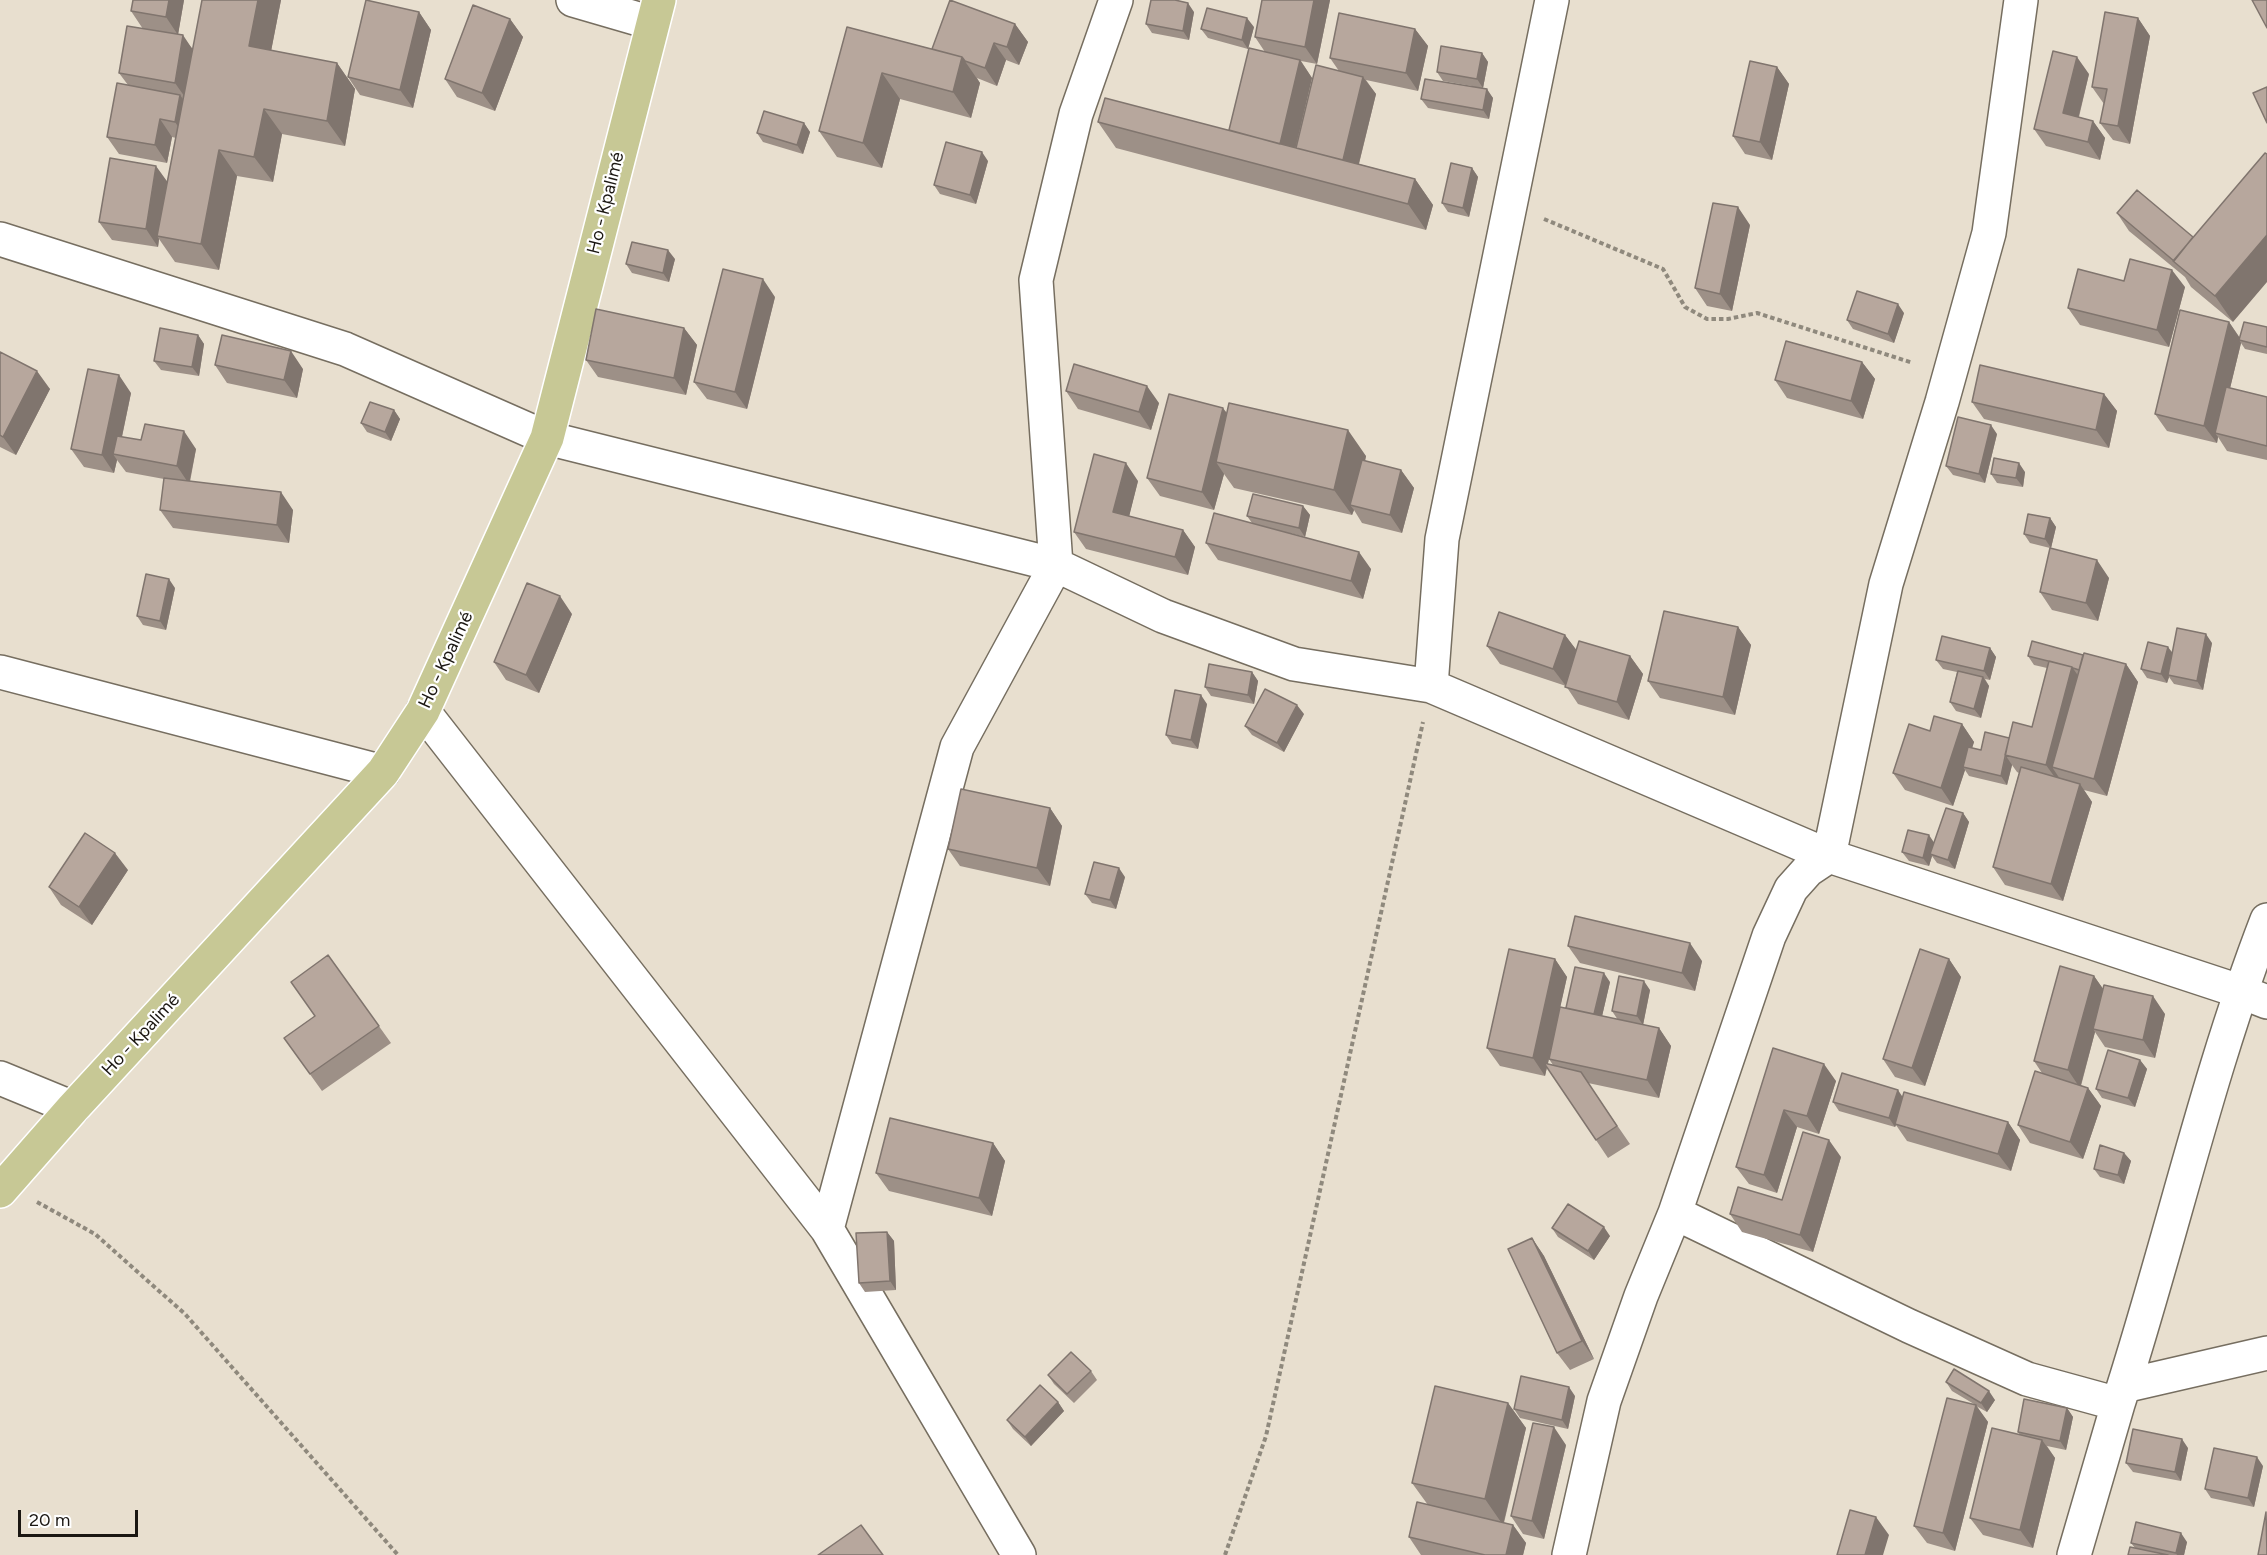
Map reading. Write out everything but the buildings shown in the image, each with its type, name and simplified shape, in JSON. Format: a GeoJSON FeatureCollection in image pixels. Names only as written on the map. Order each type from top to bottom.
{"type":"FeatureCollection","features":[{"type":"Feature","properties":{"kind":"main road","name":"Ho - Kpalimé"},"geometry":{"type":"LineString","coordinates":[[3,1188],[73,1108],[383,772],[423,711],[547,438],[655,11]]}},
{"type":"Feature","properties":{"kind":"street"},"geometry":{"type":"LineString","coordinates":[[573,0],[655,11]]}},
{"type":"Feature","properties":{"kind":"street"},"geometry":{"type":"LineString","coordinates":[[827,1229],[957,747],[1056,566],[1036,280],[1076,114],[1116,0]]}},
{"type":"Feature","properties":{"kind":"street"},"geometry":{"type":"LineString","coordinates":[[1431,686],[1442,539],[1552,0]]}},
{"type":"Feature","properties":{"kind":"street"},"geometry":{"type":"LineString","coordinates":[[1569,1555],[1604,1401],[1641,1296],[1675,1213],[1769,936],[1791,888],[1808,870],[1829,856],[1886,584],[1989,233],[2021,0]]}},
{"type":"Feature","properties":{"kind":"street"},"geometry":{"type":"LineString","coordinates":[[0,239],[345,349],[547,438],[1056,566],[1163,616],[1294,664],[1431,686],[1829,856],[2253,997]]}},
{"type":"Feature","properties":{"kind":"street"},"geometry":{"type":"LineString","coordinates":[[0,672],[383,772]]}},
{"type":"Feature","properties":{"kind":"street"},"geometry":{"type":"LineString","coordinates":[[423,711],[827,1229],[1020,1555]]}},
{"type":"Feature","properties":{"kind":"street"},"geometry":{"type":"LineString","coordinates":[[2074,1555],[2153,1292],[2177,1203],[2253,997],[2267,920]]}},
{"type":"Feature","properties":{"kind":"street"},"geometry":{"type":"LineString","coordinates":[[0,1078],[73,1108]]}},
{"type":"Feature","properties":{"kind":"street"},"geometry":{"type":"LineString","coordinates":[[1675,1213],[1909,1326],[2027,1379],[2121,1395],[2267,1353]]}},
{"type":"Feature","properties":{"kind":"path"},"geometry":{"type":"LineString","coordinates":[[1510,205],[1662,269],[1684,307],[1707,319],[1728,319],[1757,313],[1949,375]]}},
{"type":"Feature","properties":{"kind":"path"},"geometry":{"type":"LineString","coordinates":[[1225,1555],[1266,1436],[1431,686]]}},
{"type":"Feature","properties":{"kind":"path"},"geometry":{"type":"LineString","coordinates":[[3,1188],[95,1234],[185,1314],[398,1555]]}}]}
